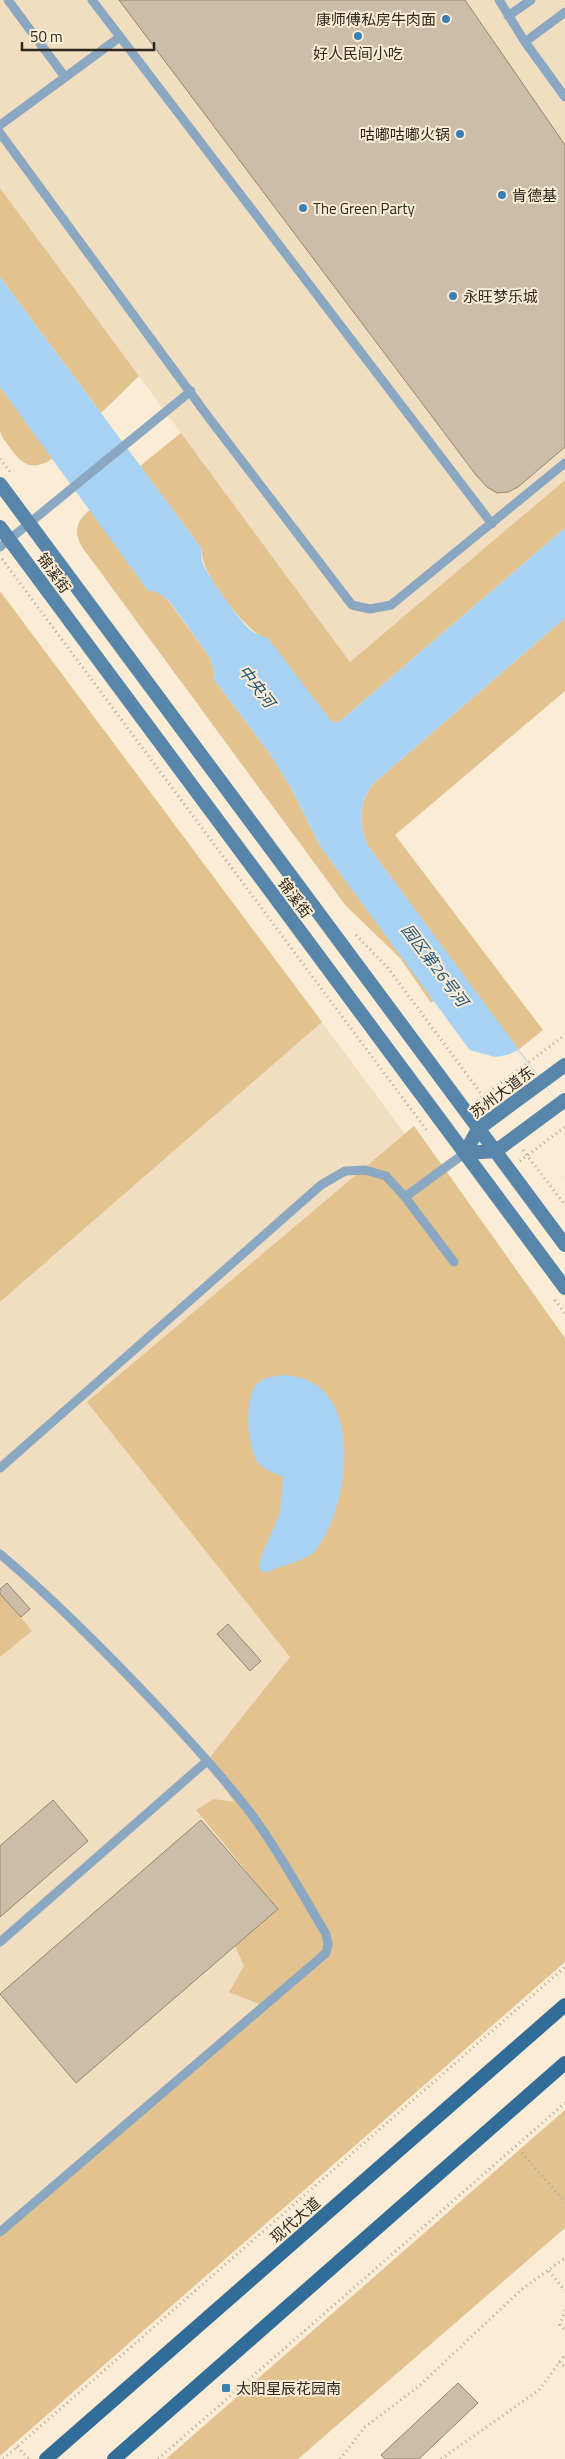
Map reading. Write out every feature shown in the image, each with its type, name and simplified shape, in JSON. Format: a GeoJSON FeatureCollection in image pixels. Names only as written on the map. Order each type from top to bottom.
{"type":"FeatureCollection","features":[{"type":"Feature","properties":{"kind":"main road","name":"锦溪街"},"geometry":{"type":"LineString","coordinates":[[0,484],[565,1244]]}},
{"type":"Feature","properties":{"kind":"main road","name":"锦溪街"},"geometry":{"type":"LineString","coordinates":[[0,527],[5,543],[565,1288]]}},
{"type":"Feature","properties":{"kind":"main road","name":"苏州大道东"},"geometry":{"type":"LineString","coordinates":[[465,1153],[478,1129],[565,1065]]}},
{"type":"Feature","properties":{"kind":"main road"},"geometry":{"type":"LineString","coordinates":[[465,1153],[496,1151],[562,1102]]}},
{"type":"Feature","properties":{"kind":"main road","name":"现代大道"},"geometry":{"type":"LineString","coordinates":[[46,2459],[565,2005]]}},
{"type":"Feature","properties":{"kind":"main road"},"geometry":{"type":"LineString","coordinates":[[114,2459],[565,2063]]}},
{"type":"Feature","properties":{"kind":"lane"},"geometry":{"type":"LineString","coordinates":[[8,0],[65,77]]}},
{"type":"Feature","properties":{"kind":"lane"},"geometry":{"type":"LineString","coordinates":[[92,0],[492,524]]}},
{"type":"Feature","properties":{"kind":"lane"},"geometry":{"type":"LineString","coordinates":[[499,0],[525,42],[565,97]]}},
{"type":"Feature","properties":{"kind":"lane"},"geometry":{"type":"LineString","coordinates":[[508,16],[531,0]]}},
{"type":"Feature","properties":{"kind":"lane"},"geometry":{"type":"LineString","coordinates":[[525,42],[565,12]]}},
{"type":"Feature","properties":{"kind":"lane"},"geometry":{"type":"LineString","coordinates":[[0,125],[120,37]]}},
{"type":"Feature","properties":{"kind":"lane"},"geometry":{"type":"LineString","coordinates":[[0,133],[352,605],[370,609],[391,605],[565,463]]}},
{"type":"Feature","properties":{"kind":"lane"},"geometry":{"type":"LineString","coordinates":[[5,543],[30,525],[191,391]]}},
{"type":"Feature","properties":{"kind":"lane"},"geometry":{"type":"LineString","coordinates":[[405,1197],[465,1153]]}},
{"type":"Feature","properties":{"kind":"lane"},"geometry":{"type":"LineString","coordinates":[[0,1468],[321,1184],[345,1171],[365,1170],[386,1176],[405,1197],[454,1262]]}},
{"type":"Feature","properties":{"kind":"lane"},"geometry":{"type":"LineString","coordinates":[[0,1554],[49,1595],[117,1663],[207,1761],[252,1815],[282,1860],[326,1934],[328,1944],[326,1953],[0,2232]]}},
{"type":"Feature","properties":{"kind":"lane"},"geometry":{"type":"LineString","coordinates":[[0,1942],[207,1761]]}},
{"type":"Feature","properties":{"kind":"path"},"geometry":{"type":"LineString","coordinates":[[496,1087],[565,1035]]}},
{"type":"Feature","properties":{"kind":"path"},"geometry":{"type":"LineString","coordinates":[[540,1146],[565,1127]]}},
{"type":"Feature","properties":{"kind":"path"},"geometry":{"type":"LineString","coordinates":[[4,2459],[565,1967]]}},
{"type":"Feature","properties":{"kind":"path"},"geometry":{"type":"LineString","coordinates":[[158,2459],[565,2103]]}},
{"type":"Feature","properties":{"kind":"path"},"geometry":{"type":"LineString","coordinates":[[522,2153],[565,2202]]}},
{"type":"Feature","properties":{"kind":"path"},"geometry":{"type":"LineString","coordinates":[[340,2459],[365,2427],[420,2386],[522,2289],[565,2258]]}},
{"type":"Feature","properties":{"kind":"path"},"geometry":{"type":"LineString","coordinates":[[549,2271],[565,2290]]}},
{"type":"Feature","properties":{"kind":"path"},"geometry":{"type":"LineString","coordinates":[[565,2310],[560,2324],[565,2331]]}},
{"type":"Feature","properties":{"kind":"path"},"geometry":{"type":"LineString","coordinates":[[442,2459],[539,2390],[565,2355]]}},
{"type":"Feature","properties":{"kind":"path"},"geometry":{"type":"LineString","coordinates":[[559,2362],[565,2366]]}},
{"type":"Feature","properties":{"kind":"path"},"geometry":{"type":"LineString","coordinates":[[17,2447],[29,2459]]}},
{"type":"Feature","properties":{"kind":"shaded area","name":"永旺梦乐城"},"geometry":{"type":"Polygon","coordinates":[[[0,0],[565,0],[565,480],[350,662],[0,188],[0,0]]]}},
{"type":"Feature","properties":{"kind":"shaded area"},"geometry":{"type":"Polygon","coordinates":[[[0,188],[139,376],[101,413],[0,277],[0,188]]]}},
{"type":"Feature","properties":{"kind":"shaded area"},"geometry":{"type":"Polygon","coordinates":[[[0,387],[53,458],[45,463],[33,465],[22,461],[13,452],[0,431],[0,387]]]}},
{"type":"Feature","properties":{"kind":"shaded area"},"geometry":{"type":"Polygon","coordinates":[[[181,433],[350,662],[565,480],[565,528],[339,722],[332,722],[260,636],[252,630],[223,596],[207,570],[202,549],[140,466],[181,433]]]}},
{"type":"Feature","properties":{"kind":"shaded area"},"geometry":{"type":"Polygon","coordinates":[[[91,509],[148,591],[157,592],[167,599],[209,656],[215,673],[213,678],[270,754],[291,788],[320,846],[434,1000],[431,1003],[400,958],[346,906],[82,547],[79,541],[77,526],[91,509]]]}},
{"type":"Feature","properties":{"kind":"shaded area"},"geometry":{"type":"Polygon","coordinates":[[[0,591],[322,1022],[0,1302],[0,591]]]}},
{"type":"Feature","properties":{"kind":"shaded area"},"geometry":{"type":"Polygon","coordinates":[[[565,618],[565,691],[395,835],[543,1030],[518,1050],[368,846],[362,829],[361,813],[365,797],[375,782],[565,618]]]}},
{"type":"Feature","properties":{"kind":"shaded area"},"geometry":{"type":"Polygon","coordinates":[[[322,1022],[565,1350],[565,1859],[0,2355],[0,1302],[322,1022]]]}},
{"type":"Feature","properties":{"kind":"shaded area"},"geometry":{"type":"Polygon","coordinates":[[[414,1126],[565,1338],[565,1962],[0,2456],[0,2228],[259,2004],[229,1992],[244,1966],[235,1946],[278,1909],[196,1810],[214,1799],[234,1802],[207,1761],[290,1657],[87,1402],[414,1126]]]}},
{"type":"Feature","properties":{"kind":"shaded area"},"geometry":{"type":"Polygon","coordinates":[[[0,1592],[32,1631],[0,1657],[0,1592]]]}},
{"type":"Feature","properties":{"kind":"shaded area"},"geometry":{"type":"Polygon","coordinates":[[[565,2110],[565,2228],[298,2459],[166,2459],[565,2110]]]}},
{"type":"Feature","properties":{"kind":"water"},"geometry":{"type":"Polygon","coordinates":[[[0,277],[202,549],[201,558],[204,567],[231,606],[249,629],[267,637],[332,722],[339,722],[565,528],[565,618],[375,782],[365,797],[361,821],[368,846],[565,1112],[565,1180],[320,846],[291,788],[270,754],[213,678],[215,673],[209,656],[169,601],[157,592],[148,591],[0,387],[0,277]]]}},
{"type":"Feature","properties":{"kind":"water"},"geometry":{"type":"Polygon","coordinates":[[[283,1375],[309,1381],[329,1397],[339,1417],[344,1440],[344,1465],[341,1491],[334,1515],[325,1536],[313,1553],[298,1561],[264,1573],[259,1568],[261,1557],[280,1513],[283,1477],[261,1466],[255,1457],[249,1436],[250,1399],[258,1383],[273,1376],[283,1375]]]}},
{"type":"Feature","properties":{"kind":"pier"},"geometry":{"type":"Polygon","coordinates":[[[469,1050],[495,1057],[507,1055],[518,1050],[565,1112],[565,1180],[469,1050]]]}},
{"type":"Feature","properties":{"kind":"building","name":"永旺梦乐城"},"geometry":{"type":"Polygon","coordinates":[[[119,0],[465,0],[565,145],[565,447],[518,487],[508,492],[497,493],[487,487],[476,475],[119,0]]]}},
{"type":"Feature","properties":{"kind":"building"},"geometry":{"type":"Polygon","coordinates":[[[7,1583],[30,1609],[21,1617],[0,1594],[0,1589],[7,1583]]]}},
{"type":"Feature","properties":{"kind":"building"},"geometry":{"type":"Polygon","coordinates":[[[228,1624],[261,1661],[250,1671],[217,1634],[228,1624]]]}},
{"type":"Feature","properties":{"kind":"building"},"geometry":{"type":"Polygon","coordinates":[[[53,1800],[88,1841],[0,1917],[0,1846],[53,1800]]]}},
{"type":"Feature","properties":{"kind":"building"},"geometry":{"type":"Polygon","coordinates":[[[201,1820],[278,1909],[76,2083],[0,1994],[201,1820]]]}},
{"type":"Feature","properties":{"kind":"building"},"geometry":{"type":"Polygon","coordinates":[[[458,2383],[478,2403],[419,2459],[385,2459],[381,2455],[458,2383]]]}},
{"type":"Feature","properties":{"kind":"place","name":"康师傅私房牛肉面"},"geometry":{"type":"Point","coordinates":[446,19]}},
{"type":"Feature","properties":{"kind":"place","name":"好人民间小吃"},"geometry":{"type":"Point","coordinates":[358,36]}},
{"type":"Feature","properties":{"kind":"place","name":"咕嘟咕嘟火锅"},"geometry":{"type":"Point","coordinates":[460,134]}},
{"type":"Feature","properties":{"kind":"place","name":"肯德基"},"geometry":{"type":"Point","coordinates":[502,195]}},
{"type":"Feature","properties":{"kind":"place","name":"The Green Party"},"geometry":{"type":"Point","coordinates":[303,208]}},
{"type":"Feature","properties":{"kind":"place","name":"永旺梦乐城"},"geometry":{"type":"Point","coordinates":[453,296]}},
{"type":"Feature","properties":{"kind":"place","name":"太阳星辰花园南"},"geometry":{"type":"Point","coordinates":[226,2388]}},
{"type":"Feature","properties":{"kind":"water label","name":"中央河"},"geometry":{"type":"Point","coordinates":[257,686]}},
{"type":"Feature","properties":{"kind":"water label","name":"园区第26号河"},"geometry":{"type":"Point","coordinates":[435,965]}}]}
